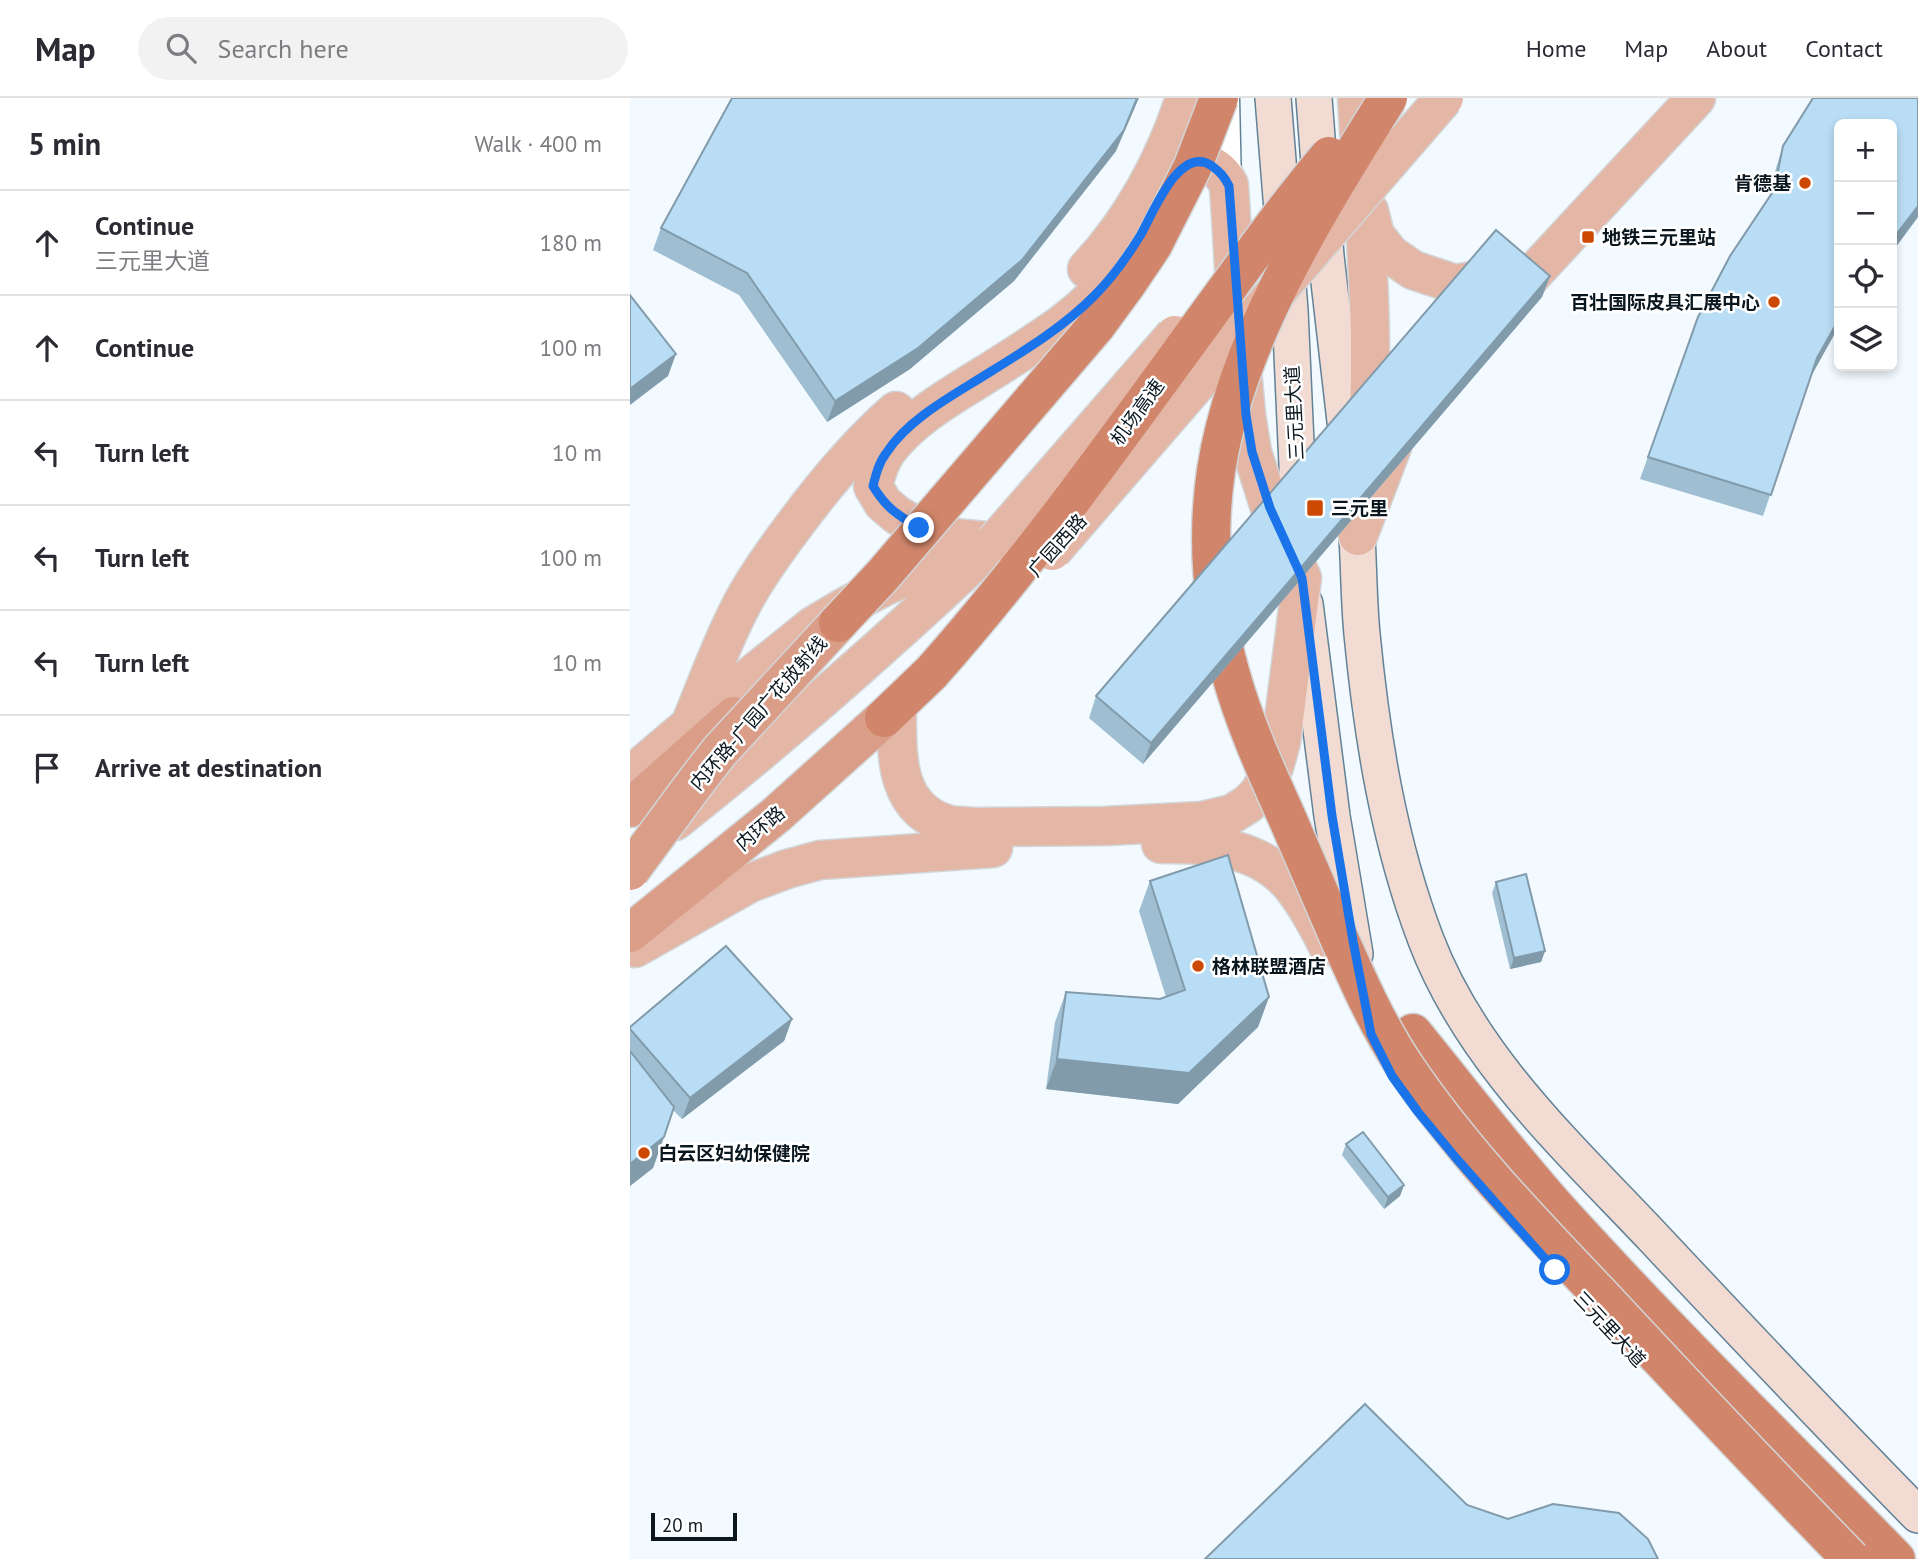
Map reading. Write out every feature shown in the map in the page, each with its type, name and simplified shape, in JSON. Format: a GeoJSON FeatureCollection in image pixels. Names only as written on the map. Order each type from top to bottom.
{"type":"FeatureCollection","features":[{"type":"Feature","properties":{"kind":"highway"},"geometry":{"type":"LineString","coordinates":[[630,808],[838,623],[892,565],[1096,326],[1153,245],[1192,166],[1219,98]]}},
{"type":"Feature","properties":{"kind":"highway","name":"机场高速"},"geometry":{"type":"LineString","coordinates":[[891,716],[975,623],[1020,567],[1307,182],[1380,98]]}},
{"type":"Feature","properties":{"kind":"highway"},"geometry":{"type":"LineString","coordinates":[[1388,98],[1320,210],[1271,304],[1231,406],[1216,469],[1210,541],[1213,581],[1232,680],[1280,802],[1363,992],[1405,1067],[1468,1151],[1532,1223],[1851,1559]]}},
{"type":"Feature","properties":{"kind":"highway","name":"内环路-广园广花放射线"},"geometry":{"type":"LineString","coordinates":[[630,871],[719,752],[838,623]]}},
{"type":"Feature","properties":{"kind":"highway","name":"内环路"},"geometry":{"type":"LineString","coordinates":[[632,944],[891,716]]}},
{"type":"Feature","properties":{"kind":"highway"},"geometry":{"type":"LineString","coordinates":[[1280,802],[1304,851],[1379,982],[1413,1033],[1462,1095],[1570,1222],[1896,1559]]}},
{"type":"Feature","properties":{"kind":"main road"},"geometry":{"type":"LineString","coordinates":[[690,725],[743,603],[772,556],[816,497],[874,430],[899,408],[1022,325],[1070,287],[1102,253],[1127,220],[1161,159],[1185,98]]}},
{"type":"Feature","properties":{"kind":"main road","name":"三元里大道"},"geometry":{"type":"LineString","coordinates":[[1273,98],[1290,310],[1302,578],[1332,816],[1371,1034],[1392,1076],[1456,1158],[1555,1270],[1826,1559]]}},
{"type":"Feature","properties":{"kind":"main road"},"geometry":{"type":"LineString","coordinates":[[1314,98],[1326,256],[1358,536],[1362,630],[1376,750],[1405,874],[1426,940],[1446,987],[1515,1088],[1560,1139],[1811,1406],[1918,1515]]}},
{"type":"Feature","properties":{"kind":"main road"},"geometry":{"type":"LineString","coordinates":[[1357,98],[1370,387],[1358,536]]}},
{"type":"Feature","properties":{"kind":"main road"},"geometry":{"type":"LineString","coordinates":[[630,856],[840,684],[995,542],[1380,98]]}},
{"type":"Feature","properties":{"kind":"main road","name":"广园西路"},"geometry":{"type":"LineString","coordinates":[[891,716],[1032,573],[1444,98]]}},
{"type":"Feature","properties":{"kind":"main road"},"geometry":{"type":"LineString","coordinates":[[1361,186],[1375,234],[1390,254],[1413,270],[1437,280],[1455,284],[1479,280],[1499,272],[1522,253],[1662,98]]}},
{"type":"Feature","properties":{"kind":"main road"},"geometry":{"type":"LineString","coordinates":[[1484,327],[1696,98]]}},
{"type":"Feature","properties":{"kind":"main road"},"geometry":{"type":"LineString","coordinates":[[891,716],[905,788],[918,807],[933,818],[951,825],[1106,826],[1202,821],[1232,814],[1248,804],[1259,793],[1274,767],[1281,742],[1302,578],[1270,508],[1252,452],[1246,415],[1229,186],[1224,174],[1207,163],[1193,162],[1174,175],[1121,265],[1078,312],[943,401],[916,421],[887,451],[873,486],[883,503],[897,515],[919,528],[944,537],[995,542]]}},
{"type":"Feature","properties":{"kind":"main road"},"geometry":{"type":"LineString","coordinates":[[1358,536],[1388,456],[1410,418]]}},
{"type":"Feature","properties":{"kind":"main road"},"geometry":{"type":"LineString","coordinates":[[630,776],[813,626],[887,585],[995,542]]}},
{"type":"Feature","properties":{"kind":"main road"},"geometry":{"type":"LineString","coordinates":[[632,944],[750,883],[820,860],[970,848],[1212,845],[1238,851],[1266,863],[1291,885],[1317,924],[1371,1034]]}},
{"type":"Feature","properties":{"kind":"street"},"geometry":{"type":"LineString","coordinates":[[1227,98],[1229,186]]}},
{"type":"Feature","properties":{"kind":"building"},"geometry":{"type":"Polygon","coordinates":[[[732,98],[1137,98],[1124,130],[1022,260],[918,348],[835,401],[747,273],[661,228],[732,98]]]}},
{"type":"Feature","properties":{"kind":"building","name":"百壮国际皮具汇展中心"},"geometry":{"type":"Polygon","coordinates":[[[1813,98],[1918,98],[1918,206],[1897,233],[1897,119],[1834,119],[1834,328],[1817,358],[1771,495],[1648,457],[1698,317],[1730,256],[1774,190],[1783,146],[1813,98]]]}},
{"type":"Feature","properties":{"kind":"building","name":"三元里"},"geometry":{"type":"Polygon","coordinates":[[[1496,230],[1550,276],[1151,743],[1096,696],[1496,230]]]}},
{"type":"Feature","properties":{"kind":"building"},"geometry":{"type":"Polygon","coordinates":[[[630,295],[676,354],[630,389],[630,295]]]}},
{"type":"Feature","properties":{"kind":"building","name":"格林联盟酒店"},"geometry":{"type":"Polygon","coordinates":[[[1228,855],[1269,997],[1189,1073],[1057,1059],[1066,992],[1160,999],[1185,990],[1150,881],[1228,855]]]}},
{"type":"Feature","properties":{"kind":"building"},"geometry":{"type":"Polygon","coordinates":[[[1526,874],[1545,951],[1514,958],[1496,882],[1526,874]]]}},
{"type":"Feature","properties":{"kind":"building"},"geometry":{"type":"Polygon","coordinates":[[[726,946],[792,1019],[690,1098],[630,1027],[726,946]]]}},
{"type":"Feature","properties":{"kind":"building"},"geometry":{"type":"Polygon","coordinates":[[[630,1051],[674,1107],[664,1137],[630,1164],[630,1051]]]}},
{"type":"Feature","properties":{"kind":"building"},"geometry":{"type":"Polygon","coordinates":[[[1363,1132],[1404,1185],[1388,1197],[1346,1144],[1363,1132]]]}},
{"type":"Feature","properties":{"kind":"building"},"geometry":{"type":"Polygon","coordinates":[[[1365,1404],[1467,1505],[1508,1519],[1553,1504],[1619,1513],[1648,1539],[1658,1559],[1205,1559],[1365,1404]]]}},
{"type":"Feature","properties":{"kind":"place","name":"肯德基"},"geometry":{"type":"Point","coordinates":[1805,183]}},
{"type":"Feature","properties":{"kind":"place","name":"地铁三元里站"},"geometry":{"type":"Point","coordinates":[1588,237]}},
{"type":"Feature","properties":{"kind":"place","name":"百壮国际皮具汇展中心"},"geometry":{"type":"Point","coordinates":[1774,302]}},
{"type":"Feature","properties":{"kind":"place","name":"三元里"},"geometry":{"type":"Point","coordinates":[1315,508]}},
{"type":"Feature","properties":{"kind":"place","name":"格林联盟酒店"},"geometry":{"type":"Point","coordinates":[1198,966]}},
{"type":"Feature","properties":{"kind":"place","name":"白云区妇幼保健院"},"geometry":{"type":"Point","coordinates":[644,1153]}},
{"type":"Feature","properties":{"kind":"route"},"geometry":{"type":"LineString","coordinates":[[919,528],[883,503],[873,486],[887,451],[916,421],[943,401],[1078,312],[1121,265],[1174,175],[1193,162],[1207,163],[1224,174],[1229,186],[1246,415],[1252,452],[1270,508],[1302,578],[1332,816],[1371,1034],[1392,1076],[1418,1112],[1555,1270]]}}]}
